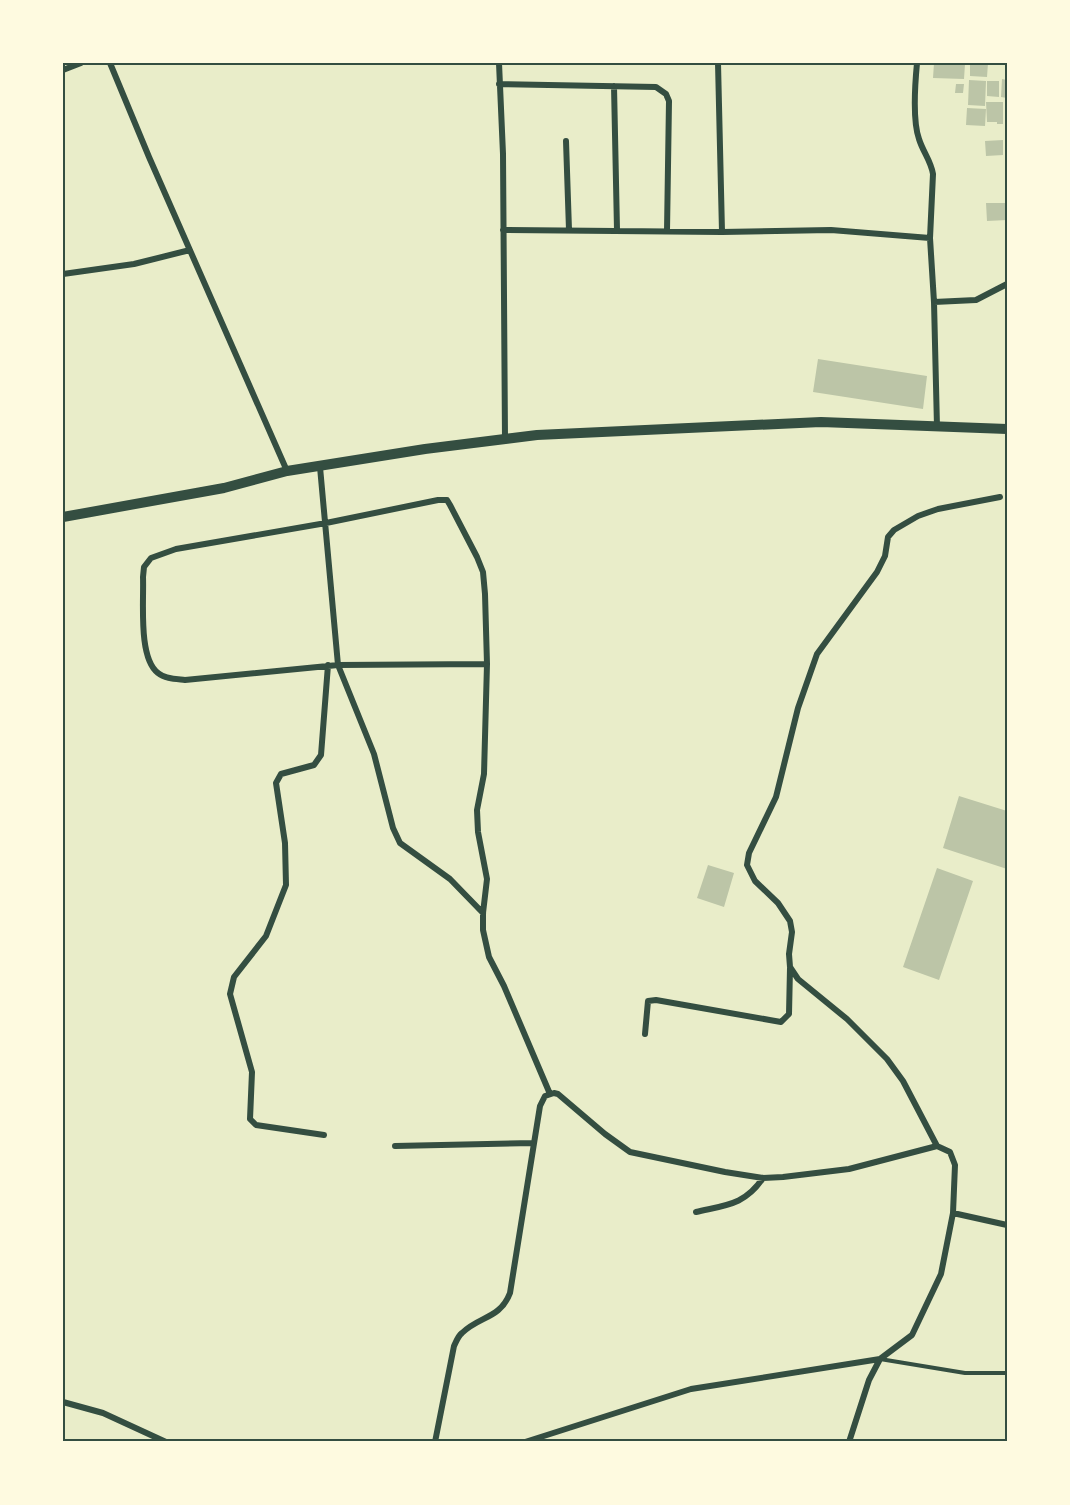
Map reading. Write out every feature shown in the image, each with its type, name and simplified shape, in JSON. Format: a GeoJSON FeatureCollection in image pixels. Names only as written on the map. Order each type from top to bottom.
{"type":"FeatureCollection","features":[{"type":"Feature","properties":{"kind":"main road"},"geometry":{"type":"LineString","coordinates":[[63,517],[224,488],[287,471],[425,449],[559,434],[821,422],[1007,429]]}},
{"type":"Feature","properties":{"kind":"street"},"geometry":{"type":"LineString","coordinates":[[63,69],[81,63]]}},
{"type":"Feature","properties":{"kind":"street"},"geometry":{"type":"LineString","coordinates":[[110,63],[287,471]]}},
{"type":"Feature","properties":{"kind":"street"},"geometry":{"type":"LineString","coordinates":[[499,63],[503,154],[506,439]]}},
{"type":"Feature","properties":{"kind":"street"},"geometry":{"type":"LineString","coordinates":[[718,63],[722,232]]}},
{"type":"Feature","properties":{"kind":"street"},"geometry":{"type":"LineString","coordinates":[[917,63],[916,128],[918,138],[932,166],[933,174],[930,238],[937,428]]}},
{"type":"Feature","properties":{"kind":"street"},"geometry":{"type":"LineString","coordinates":[[499,84],[656,87],[666,94],[669,101],[667,231]]}},
{"type":"Feature","properties":{"kind":"street"},"geometry":{"type":"LineString","coordinates":[[614,86],[616,230]]}},
{"type":"Feature","properties":{"kind":"street"},"geometry":{"type":"LineString","coordinates":[[566,141],[569,230]]}},
{"type":"Feature","properties":{"kind":"street"},"geometry":{"type":"LineString","coordinates":[[503,230],[722,232],[831,230],[930,238]]}},
{"type":"Feature","properties":{"kind":"street"},"geometry":{"type":"LineString","coordinates":[[63,274],[134,264],[190,250]]}},
{"type":"Feature","properties":{"kind":"street"},"geometry":{"type":"LineString","coordinates":[[934,302],[976,300],[1007,284]]}},
{"type":"Feature","properties":{"kind":"street"},"geometry":{"type":"LineString","coordinates":[[320,467],[338,665],[374,754],[393,828],[400,843],[450,879],[483,913]]}},
{"type":"Feature","properties":{"kind":"street"},"geometry":{"type":"LineString","coordinates":[[645,1034],[648,1002],[656,1000],[781,1022],[789,1014],[789,954],[792,932],[790,921],[778,903],[755,881],[747,865],[749,853],[776,797],[798,708],[818,654],[877,572],[885,556],[888,537],[894,530],[918,516],[938,509],[1000,497]]}},
{"type":"Feature","properties":{"kind":"street"},"geometry":{"type":"LineString","coordinates":[[487,664],[328,665],[185,680],[170,678],[158,673],[150,664],[145,651],[144,567],[151,558],[163,552],[447,500],[471,544],[483,573],[485,594],[487,664],[484,774],[477,810],[487,879],[483,930],[489,957],[504,986],[550,1094]]}},
{"type":"Feature","properties":{"kind":"street"},"geometry":{"type":"LineString","coordinates":[[324,1135],[256,1125],[250,1119],[252,1072],[230,994],[234,977],[266,936],[286,885],[285,843],[276,783],[281,774],[314,765],[321,755],[328,665]]}},
{"type":"Feature","properties":{"kind":"street"},"geometry":{"type":"LineString","coordinates":[[790,967],[798,979],[847,1019],[887,1059],[903,1081],[937,1146],[950,1152],[955,1165],[953,1213],[941,1274],[912,1335],[880,1359],[868,1380],[849,1442]]}},
{"type":"Feature","properties":{"kind":"street"},"geometry":{"type":"LineString","coordinates":[[435,1442],[454,1346],[461,1333],[494,1314],[506,1304],[510,1293],[533,1143],[540,1106],[545,1096],[558,1094],[630,1152],[763,1178],[783,1178],[849,1169],[937,1146]]}},
{"type":"Feature","properties":{"kind":"street"},"geometry":{"type":"LineString","coordinates":[[395,1146],[533,1143]]}},
{"type":"Feature","properties":{"kind":"street"},"geometry":{"type":"LineString","coordinates":[[696,1212],[747,1197],[754,1192],[763,1178]]}},
{"type":"Feature","properties":{"kind":"street"},"geometry":{"type":"LineString","coordinates":[[953,1213],[1007,1226]]}},
{"type":"Feature","properties":{"kind":"street"},"geometry":{"type":"LineString","coordinates":[[525,1442],[692,1389],[880,1359]]}},
{"type":"Feature","properties":{"kind":"street"},"geometry":{"type":"LineString","coordinates":[[63,1402],[103,1413],[166,1442]]}},
{"type":"Feature","properties":{"kind":"lane"},"geometry":{"type":"LineString","coordinates":[[880,1359],[965,1373],[1007,1373]]}},
{"type":"Feature","properties":{"kind":"building"},"geometry":{"type":"Polygon","coordinates":[[[934,63],[965,64],[964,79],[933,78],[934,63]]]}},
{"type":"Feature","properties":{"kind":"building"},"geometry":{"type":"Polygon","coordinates":[[[970,63],[988,63],[987,77],[970,76],[970,63]]]}},
{"type":"Feature","properties":{"kind":"building"},"geometry":{"type":"Polygon","coordinates":[[[1002,79],[1007,80],[1007,98],[1001,97],[1002,79]]]}},
{"type":"Feature","properties":{"kind":"building"},"geometry":{"type":"Polygon","coordinates":[[[969,80],[986,81],[985,106],[968,105],[969,80]]]}},
{"type":"Feature","properties":{"kind":"building"},"geometry":{"type":"Polygon","coordinates":[[[987,81],[999,81],[999,97],[987,96],[987,81]]]}},
{"type":"Feature","properties":{"kind":"building"},"geometry":{"type":"Polygon","coordinates":[[[956,84],[964,84],[963,93],[955,93],[956,84]]]}},
{"type":"Feature","properties":{"kind":"building"},"geometry":{"type":"Polygon","coordinates":[[[986,102],[1003,102],[1003,124],[987,122],[986,102]]]}},
{"type":"Feature","properties":{"kind":"building"},"geometry":{"type":"Polygon","coordinates":[[[967,108],[986,109],[985,126],[966,125],[967,108]]]}},
{"type":"Feature","properties":{"kind":"building"},"geometry":{"type":"Polygon","coordinates":[[[1003,140],[1003,155],[986,156],[985,141],[1003,140]]]}},
{"type":"Feature","properties":{"kind":"building"},"geometry":{"type":"Polygon","coordinates":[[[986,203],[1007,203],[1007,220],[987,221],[986,203]]]}},
{"type":"Feature","properties":{"kind":"building"},"geometry":{"type":"Polygon","coordinates":[[[818,359],[927,376],[923,409],[813,392],[818,359]]]}},
{"type":"Feature","properties":{"kind":"building"},"geometry":{"type":"Polygon","coordinates":[[[959,796],[1007,811],[1007,869],[943,848],[959,796]]]}},
{"type":"Feature","properties":{"kind":"building"},"geometry":{"type":"Polygon","coordinates":[[[708,865],[734,873],[724,907],[697,898],[708,865]]]}},
{"type":"Feature","properties":{"kind":"building"},"geometry":{"type":"Polygon","coordinates":[[[937,868],[973,881],[939,980],[903,967],[937,868]]]}}]}
